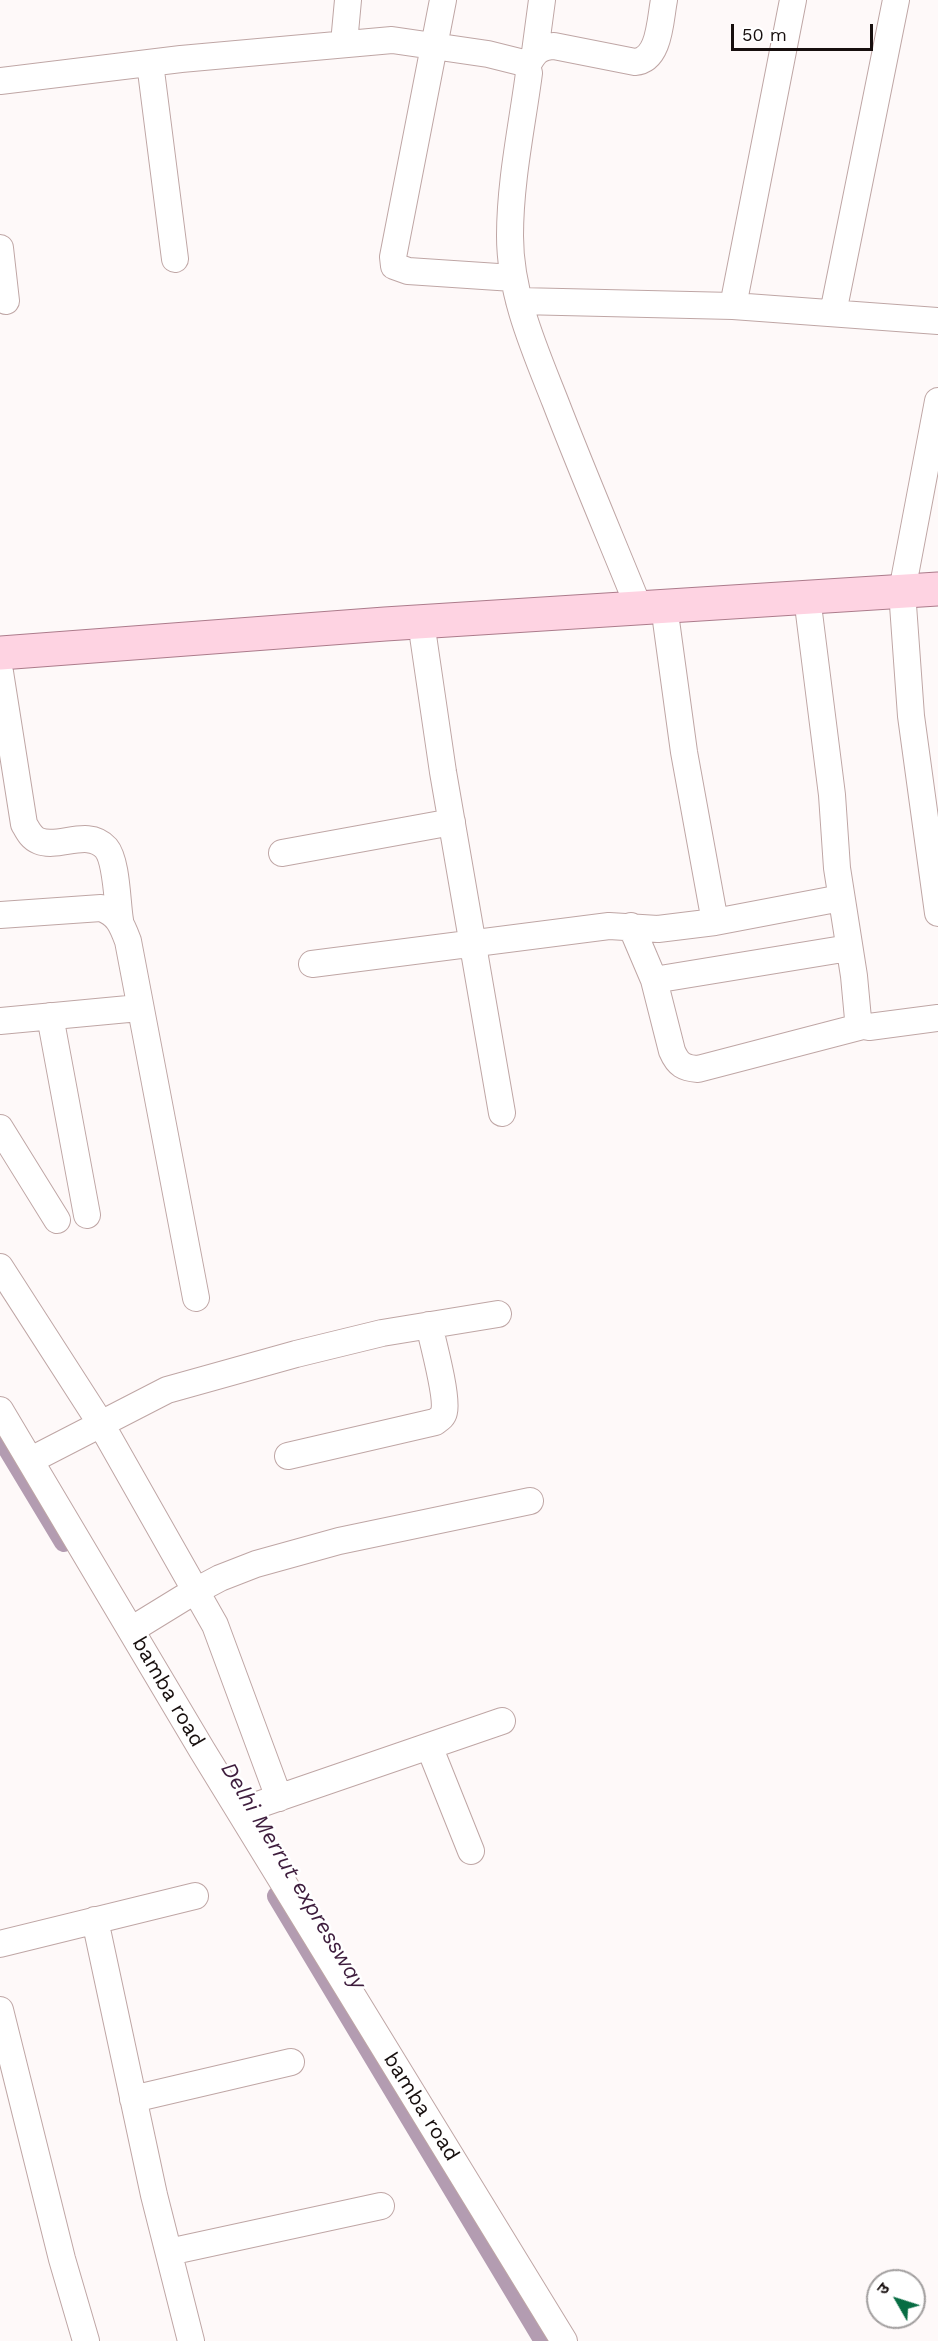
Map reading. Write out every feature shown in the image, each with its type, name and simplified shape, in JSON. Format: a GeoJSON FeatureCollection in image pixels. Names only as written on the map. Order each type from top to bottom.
{"type":"FeatureCollection","features":[{"type":"Feature","properties":{"kind":"main road"},"geometry":{"type":"LineString","coordinates":[[0,653],[422,622],[938,589]]}},
{"type":"Feature","properties":{"kind":"street"},"geometry":{"type":"LineString","coordinates":[[344,43],[348,0]]}},
{"type":"Feature","properties":{"kind":"street"},"geometry":{"type":"LineString","coordinates":[[443,0],[393,257],[394,266],[408,271],[516,290],[938,321]]}},
{"type":"Feature","properties":{"kind":"street"},"geometry":{"type":"LineString","coordinates":[[542,0],[531,59],[513,190],[510,236],[516,290],[524,323],[574,450],[652,607],[684,752],[716,922]]}},
{"type":"Feature","properties":{"kind":"street"},"geometry":{"type":"LineString","coordinates":[[0,81],[150,63],[392,40],[499,56],[520,62],[531,59],[544,46],[554,46],[643,62],[651,55],[664,0]]}},
{"type":"Feature","properties":{"kind":"street"},"geometry":{"type":"LineString","coordinates":[[733,306],[793,0]]}},
{"type":"Feature","properties":{"kind":"street"},"geometry":{"type":"LineString","coordinates":[[833,313],[896,0]]}},
{"type":"Feature","properties":{"kind":"street"},"geometry":{"type":"LineString","coordinates":[[150,63],[175,259]]}},
{"type":"Feature","properties":{"kind":"street"},"geometry":{"type":"LineString","coordinates":[[0,248],[6,301]]}},
{"type":"Feature","properties":{"kind":"street"},"geometry":{"type":"LineString","coordinates":[[938,401],[902,591],[911,716],[931,809],[938,913]]}},
{"type":"Feature","properties":{"kind":"street"},"geometry":{"type":"LineString","coordinates":[[807,597],[832,795],[837,868],[858,1019],[863,1026]]}},
{"type":"Feature","properties":{"kind":"street"},"geometry":{"type":"LineString","coordinates":[[422,622],[452,822],[502,1113]]}},
{"type":"Feature","properties":{"kind":"street"},"geometry":{"type":"LineString","coordinates":[[0,672],[24,824],[30,835],[39,842],[84,839],[96,841],[106,848],[112,864],[120,920],[128,941],[196,1298]]}},
{"type":"Feature","properties":{"kind":"street"},"geometry":{"type":"LineString","coordinates":[[282,853],[452,822]]}},
{"type":"Feature","properties":{"kind":"street"},"geometry":{"type":"LineString","coordinates":[[312,964],[609,926],[658,929],[716,922],[841,898]]}},
{"type":"Feature","properties":{"kind":"street"},"geometry":{"type":"LineString","coordinates":[[0,915],[101,908],[111,911],[120,920]]}},
{"type":"Feature","properties":{"kind":"street"},"geometry":{"type":"LineString","coordinates":[[631,926],[654,980],[672,1051],[677,1062],[686,1068],[698,1069],[863,1026],[938,1018]]}},
{"type":"Feature","properties":{"kind":"street"},"geometry":{"type":"LineString","coordinates":[[654,980],[849,948]]}},
{"type":"Feature","properties":{"kind":"street"},"geometry":{"type":"LineString","coordinates":[[0,1021],[139,1008]]}},
{"type":"Feature","properties":{"kind":"street"},"geometry":{"type":"LineString","coordinates":[[50,1016],[87,1215]]}},
{"type":"Feature","properties":{"kind":"street"},"geometry":{"type":"LineString","coordinates":[[0,1128],[57,1220]]}},
{"type":"Feature","properties":{"kind":"street"},"geometry":{"type":"LineString","coordinates":[[0,1267],[101,1424],[196,1590],[219,1635],[279,1798]]}},
{"type":"Feature","properties":{"kind":"street"},"geometry":{"type":"LineString","coordinates":[[31,1460],[177,1387],[371,1335],[498,1314]]}},
{"type":"Feature","properties":{"kind":"street"},"geometry":{"type":"LineString","coordinates":[[288,1456],[435,1422],[441,1418],[445,1410],[444,1397],[429,1325]]}},
{"type":"Feature","properties":{"kind":"street","name":"bamba road"},"geometry":{"type":"LineString","coordinates":[[0,1410],[240,1811],[564,2341]]}},
{"type":"Feature","properties":{"kind":"street"},"geometry":{"type":"LineString","coordinates":[[131,1630],[196,1590],[256,1564],[339,1541],[530,1502]]}},
{"type":"Feature","properties":{"kind":"street"},"geometry":{"type":"LineString","coordinates":[[240,1811],[502,1721]]}},
{"type":"Feature","properties":{"kind":"street"},"geometry":{"type":"LineString","coordinates":[[429,1746],[471,1851]]}},
{"type":"Feature","properties":{"kind":"street"},"geometry":{"type":"LineString","coordinates":[[0,1944],[195,1896]]}},
{"type":"Feature","properties":{"kind":"street"},"geometry":{"type":"LineString","coordinates":[[95,1920],[191,2341]]}},
{"type":"Feature","properties":{"kind":"street"},"geometry":{"type":"LineString","coordinates":[[0,2010],[62,2259],[86,2341]]}},
{"type":"Feature","properties":{"kind":"street"},"geometry":{"type":"LineString","coordinates":[[134,2099],[291,2062]]}},
{"type":"Feature","properties":{"kind":"street"},"geometry":{"type":"LineString","coordinates":[[169,2252],[381,2206]]}},
{"type":"Feature","properties":{"kind":"waterway","name":"Delhi Merrut expressway"},"geometry":{"type":"LineString","coordinates":[[0,1436],[64,1542]]}},
{"type":"Feature","properties":{"kind":"waterway","name":"Delhi Merrut expressway"},"geometry":{"type":"LineString","coordinates":[[277,1896],[544,2341]]}}]}
